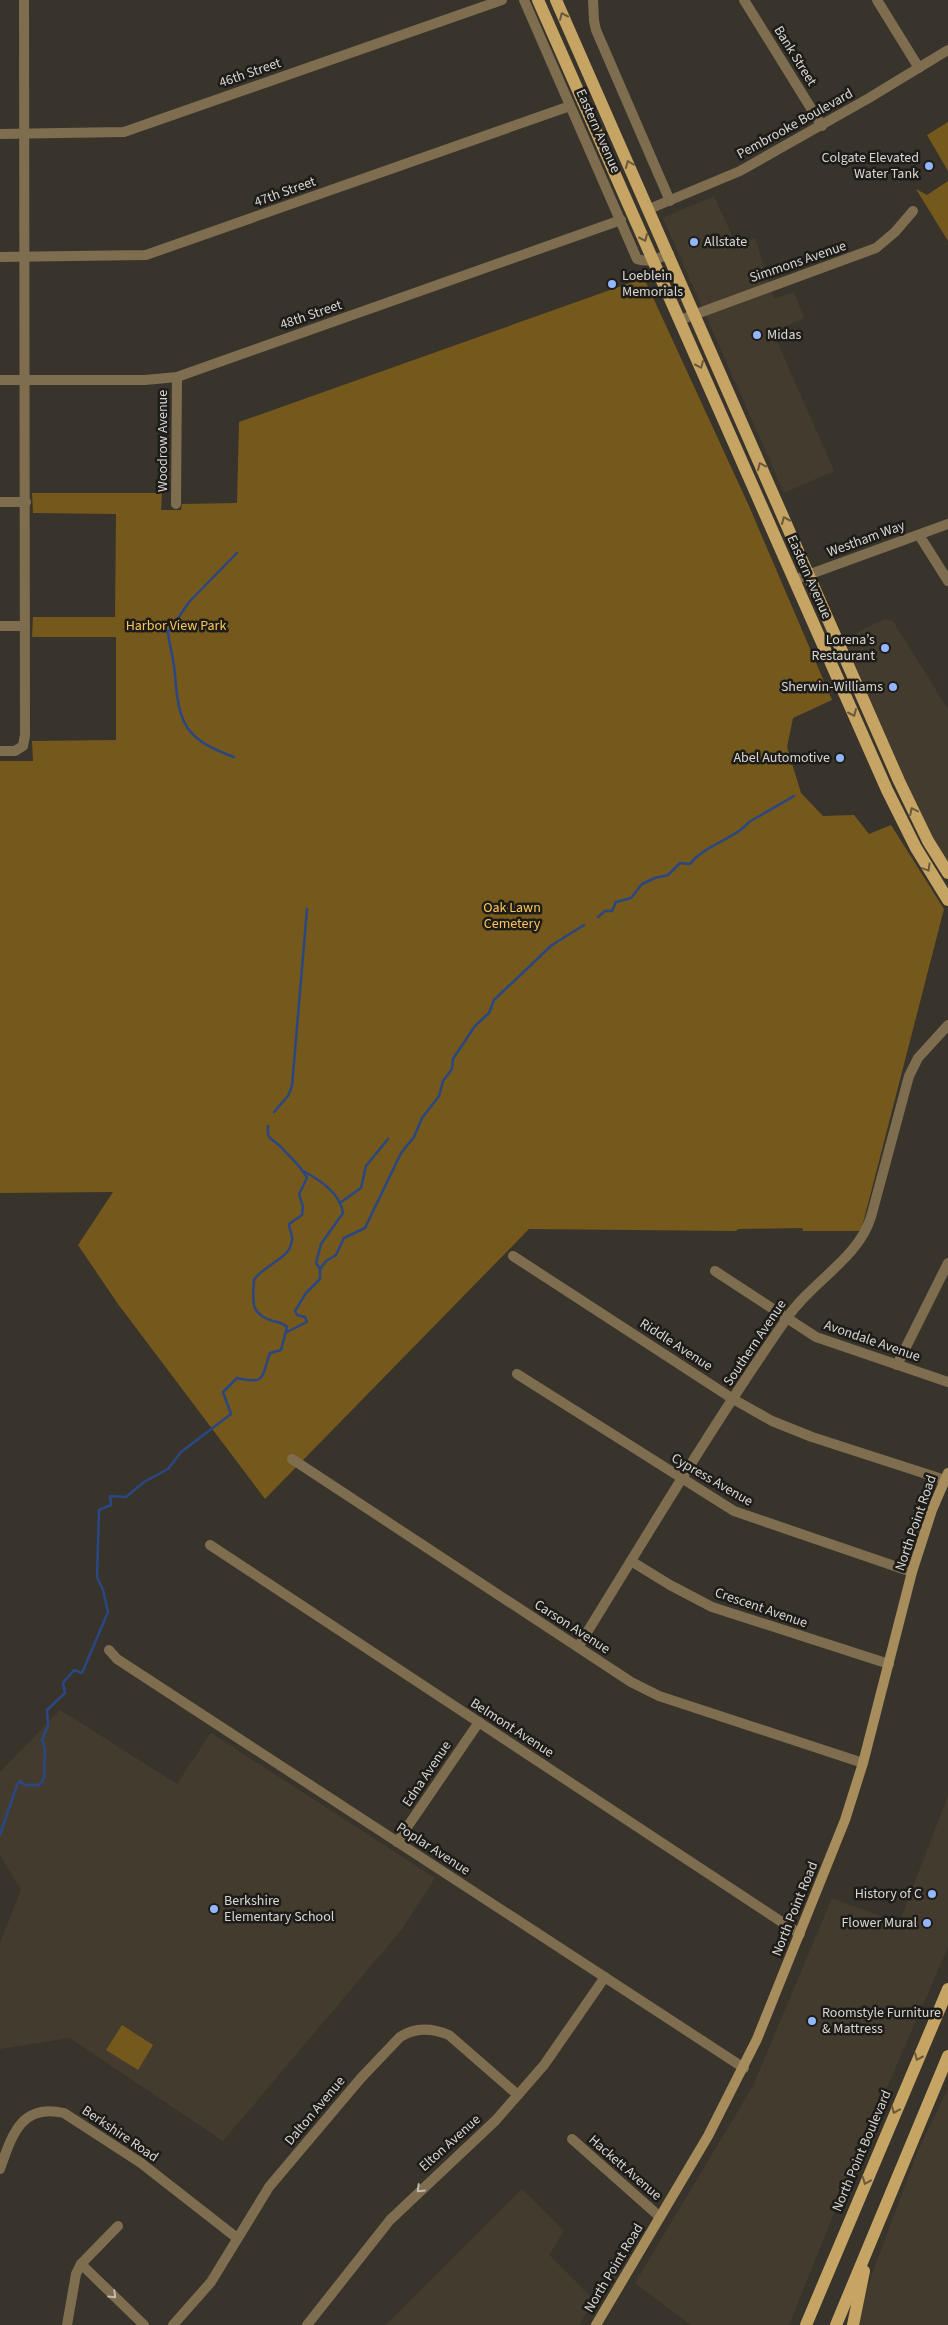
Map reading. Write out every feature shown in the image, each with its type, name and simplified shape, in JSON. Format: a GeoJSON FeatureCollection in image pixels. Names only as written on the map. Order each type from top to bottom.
{"type":"FeatureCollection","features":[{"type":"Feature","properties":{"kind":"main road","name":"Eastern Avenue"},"geometry":{"type":"LineString","coordinates":[[538,0],[860,731],[916,848],[948,900]]}},
{"type":"Feature","properties":{"kind":"main road","name":"Eastern Avenue"},"geometry":{"type":"LineString","coordinates":[[556,0],[874,725],[928,841],[948,873]]}},
{"type":"Feature","properties":{"kind":"main road"},"geometry":{"type":"LineString","coordinates":[[634,215],[649,209]]}},
{"type":"Feature","properties":{"kind":"main road"},"geometry":{"type":"LineString","coordinates":[[860,731],[874,725]]}},
{"type":"Feature","properties":{"kind":"main road"},"geometry":{"type":"LineString","coordinates":[[916,848],[928,841]]}},
{"type":"Feature","properties":{"kind":"main road","name":"North Point Boulevard"},"geometry":{"type":"LineString","coordinates":[[806,2325],[948,1989]]}},
{"type":"Feature","properties":{"kind":"main road"},"geometry":{"type":"LineString","coordinates":[[836,2325],[948,2056]]}},
{"type":"Feature","properties":{"kind":"main road"},"geometry":{"type":"LineString","coordinates":[[853,2325],[871,2239]]}},
{"type":"Feature","properties":{"kind":"street"},"geometry":{"type":"LineString","coordinates":[[0,750],[15,751],[23,746],[25,735],[24,0]]}},
{"type":"Feature","properties":{"kind":"street","name":"46th Street"},"geometry":{"type":"LineString","coordinates":[[0,134],[97,134],[130,130],[502,0]]}},
{"type":"Feature","properties":{"kind":"street","name":"Eastern Avenue"},"geometry":{"type":"LineString","coordinates":[[524,0],[637,258],[645,261],[654,261]]}},
{"type":"Feature","properties":{"kind":"street"},"geometry":{"type":"LineString","coordinates":[[593,0],[596,30],[670,201]]}},
{"type":"Feature","properties":{"kind":"street","name":"Bank Street"},"geometry":{"type":"LineString","coordinates":[[744,0],[822,126]]}},
{"type":"Feature","properties":{"kind":"street"},"geometry":{"type":"LineString","coordinates":[[877,0],[919,68]]}},
{"type":"Feature","properties":{"kind":"street","name":"Pembrooke Boulevard"},"geometry":{"type":"LineString","coordinates":[[649,209],[740,171],[822,126],[948,50]]}},
{"type":"Feature","properties":{"kind":"street","name":"47th Street"},"geometry":{"type":"LineString","coordinates":[[0,257],[133,256],[154,252],[570,106]]}},
{"type":"Feature","properties":{"kind":"street","name":"Simmons Avenue"},"geometry":{"type":"LineString","coordinates":[[680,320],[876,248],[895,232],[913,211]]}},
{"type":"Feature","properties":{"kind":"street","name":"48th Street"},"geometry":{"type":"LineString","coordinates":[[0,380],[146,380],[177,377],[621,220]]}},
{"type":"Feature","properties":{"kind":"street"},"geometry":{"type":"LineString","coordinates":[[654,261],[669,254]]}},
{"type":"Feature","properties":{"kind":"street","name":"Woodrow Avenue"},"geometry":{"type":"LineString","coordinates":[[176,504],[177,377]]}},
{"type":"Feature","properties":{"kind":"street"},"geometry":{"type":"LineString","coordinates":[[0,502],[26,502]]}},
{"type":"Feature","properties":{"kind":"street","name":"Westham Way"},"geometry":{"type":"LineString","coordinates":[[794,580],[948,524]]}},
{"type":"Feature","properties":{"kind":"street"},"geometry":{"type":"LineString","coordinates":[[919,534],[948,581]]}},
{"type":"Feature","properties":{"kind":"street"},"geometry":{"type":"LineString","coordinates":[[0,626],[26,626]]}},
{"type":"Feature","properties":{"kind":"street","name":"Southern Avenue"},"geometry":{"type":"LineString","coordinates":[[578,1648],[682,1480],[786,1318],[861,1240],[867,1230],[911,1071],[924,1050],[948,1025]]}},
{"type":"Feature","properties":{"kind":"street","name":"Riddle Avenue"},"geometry":{"type":"LineString","coordinates":[[513,1256],[734,1399],[790,1430],[946,1476]]}},
{"type":"Feature","properties":{"kind":"street"},"geometry":{"type":"LineString","coordinates":[[897,1365],[948,1263]]}},
{"type":"Feature","properties":{"kind":"street","name":"Avondale Avenue"},"geometry":{"type":"LineString","coordinates":[[715,1270],[806,1332],[830,1343],[948,1382]]}},
{"type":"Feature","properties":{"kind":"street","name":"Cypress Avenue"},"geometry":{"type":"LineString","coordinates":[[517,1374],[682,1480],[747,1518],[912,1572]]}},
{"type":"Feature","properties":{"kind":"street","name":"Carson Avenue"},"geometry":{"type":"LineString","coordinates":[[292,1459],[630,1682],[658,1696],[863,1763]]}},
{"type":"Feature","properties":{"kind":"street","name":"North Point Road"},"geometry":{"type":"LineString","coordinates":[[596,2325],[708,2136],[744,2068],[800,1934],[837,1842],[863,1763],[912,1572],[946,1476]]}},
{"type":"Feature","properties":{"kind":"street","name":"Belmont Avenue"},"geometry":{"type":"LineString","coordinates":[[210,1544],[800,1934]]}},
{"type":"Feature","properties":{"kind":"street","name":"Crescent Avenue"},"geometry":{"type":"LineString","coordinates":[[631,1561],[670,1585],[712,1607],[889,1664]]}},
{"type":"Feature","properties":{"kind":"street","name":"Poplar Avenue"},"geometry":{"type":"LineString","coordinates":[[110,1650],[117,1660],[744,2068]]}},
{"type":"Feature","properties":{"kind":"street","name":"Edna Avenue"},"geometry":{"type":"LineString","coordinates":[[397,1842],[478,1722]]}},
{"type":"Feature","properties":{"kind":"street","name":"Elton Avenue"},"geometry":{"type":"LineString","coordinates":[[307,2325],[390,2220],[438,2172],[496,2120],[555,2052],[605,1977]]}},
{"type":"Feature","properties":{"kind":"street","name":"Dalton Avenue"},"geometry":{"type":"LineString","coordinates":[[174,2325],[211,2282],[260,2200],[284,2169],[361,2078],[391,2045],[407,2032],[420,2030],[434,2031],[449,2035],[518,2095]]}},
{"type":"Feature","properties":{"kind":"street","name":"Berkshire Road"},"geometry":{"type":"LineString","coordinates":[[0,2169],[15,2131],[25,2118],[38,2112],[53,2111],[64,2114],[141,2164],[237,2238]]}},
{"type":"Feature","properties":{"kind":"street","name":"Hackett Avenue"},"geometry":{"type":"LineString","coordinates":[[572,2139],[660,2217]]}},
{"type":"Feature","properties":{"kind":"street"},"geometry":{"type":"LineString","coordinates":[[67,2325],[74,2281],[81,2264],[118,2226]]}},
{"type":"Feature","properties":{"kind":"street"},"geometry":{"type":"LineString","coordinates":[[81,2264],[144,2325]]}},
{"type":"Feature","properties":{"kind":"shaded area"},"geometry":{"type":"Polygon","coordinates":[[[714,196],[736,244],[755,238],[774,299],[794,292],[804,318],[773,332],[834,471],[784,493],[663,218],[714,196]]]}},
{"type":"Feature","properties":{"kind":"shaded area"},"geometry":{"type":"Polygon","coordinates":[[[885,619],[893,621],[948,709],[948,863],[934,844],[904,781],[844,638],[885,619]]]}},
{"type":"Feature","properties":{"kind":"shaded area","name":"Berkshire Elementary School"},"geometry":{"type":"Polygon","coordinates":[[[60,1710],[177,1784],[211,1733],[435,1878],[402,1929],[223,2141],[70,2038],[0,2049],[0,1943],[21,1890],[0,1855],[0,1772],[60,1710]]]}},
{"type":"Feature","properties":{"kind":"shaded area"},"geometry":{"type":"Polygon","coordinates":[[[948,1796],[948,1947],[855,2161],[789,2325],[691,2325],[635,2283],[753,2086],[832,1898],[899,1923],[948,1796]]]}},
{"type":"Feature","properties":{"kind":"shaded area"},"geometry":{"type":"Polygon","coordinates":[[[948,2088],[948,2325],[846,2325],[858,2312],[918,2151],[948,2088]]]}},
{"type":"Feature","properties":{"kind":"shaded area"},"geometry":{"type":"Polygon","coordinates":[[[522,2189],[564,2231],[549,2255],[594,2300],[579,2325],[386,2325],[522,2189]]]}},
{"type":"Feature","properties":{"kind":"green space"},"geometry":{"type":"Polygon","coordinates":[[[948,122],[948,171],[927,135],[948,122]]]}},
{"type":"Feature","properties":{"kind":"green space"},"geometry":{"type":"Polygon","coordinates":[[[948,181],[948,241],[916,189],[927,195],[948,181]]]}},
{"type":"Feature","properties":{"kind":"green space","name":"Oak Lawn Cemetery"},"geometry":{"type":"Polygon","coordinates":[[[644,278],[749,506],[832,700],[793,718],[787,747],[801,793],[823,816],[854,815],[869,834],[891,825],[944,909],[861,1231],[803,1231],[802,1228],[738,1229],[736,1231],[529,1229],[265,1499],[118,1304],[78,1245],[113,1192],[0,1193],[0,761],[33,761],[32,741],[116,740],[116,637],[32,637],[33,617],[115,617],[116,514],[33,513],[32,493],[162,493],[161,510],[181,510],[182,504],[237,503],[239,422],[644,278]]]}},
{"type":"Feature","properties":{"kind":"green space"},"geometry":{"type":"Polygon","coordinates":[[[122,2025],[153,2045],[138,2070],[106,2050],[122,2025]]]}},
{"type":"Feature","properties":{"kind":"waterway"},"geometry":{"type":"LineString","coordinates":[[234,757],[205,744],[188,728],[179,706],[168,633],[189,602],[237,553]]}},
{"type":"Feature","properties":{"kind":"waterway"},"geometry":{"type":"LineString","coordinates":[[165,629],[168,633]]}},
{"type":"Feature","properties":{"kind":"waterway"},"geometry":{"type":"LineString","coordinates":[[598,917],[605,911],[612,911],[616,902],[631,898],[642,884],[668,875],[680,863],[690,864],[703,852],[794,796]]}},
{"type":"Feature","properties":{"kind":"waterway"},"geometry":{"type":"LineString","coordinates":[[274,1112],[288,1096],[292,1086],[307,909]]}},
{"type":"Feature","properties":{"kind":"waterway"},"geometry":{"type":"LineString","coordinates":[[320,1269],[326,1261],[336,1255],[344,1238],[365,1228],[401,1153],[414,1137],[422,1118],[439,1096],[443,1081],[452,1069],[453,1059],[475,1026],[489,1013],[494,1000],[552,945],[584,925]]}},
{"type":"Feature","properties":{"kind":"waterway"},"geometry":{"type":"LineString","coordinates":[[0,1835],[20,1781],[25,1785],[39,1785],[44,1778],[45,1750],[42,1740],[48,1726],[47,1710],[65,1693],[63,1683],[74,1670],[82,1673],[108,1612],[103,1590],[97,1577],[99,1510],[111,1505],[110,1496],[126,1497],[144,1482],[168,1469],[181,1452],[231,1414],[223,1392],[237,1378],[254,1380],[262,1377],[270,1353],[281,1350],[287,1327],[265,1318],[256,1310],[253,1300],[254,1280],[282,1257],[290,1247],[292,1238],[289,1224],[302,1215],[303,1207],[299,1194],[307,1178],[295,1162],[269,1137],[268,1126]]}},
{"type":"Feature","properties":{"kind":"waterway"},"geometry":{"type":"LineString","coordinates":[[341,1202],[361,1188],[366,1166],[388,1139]]}},
{"type":"Feature","properties":{"kind":"waterway"},"geometry":{"type":"LineString","coordinates":[[287,1332],[307,1322],[305,1317],[297,1315],[295,1311],[306,1293],[320,1279],[320,1269],[316,1263],[321,1244],[343,1213],[334,1193],[303,1171]]}},
{"type":"Feature","properties":{"kind":"place","name":"Colgate Elevated Water Tank"},"geometry":{"type":"Point","coordinates":[929,166]}},
{"type":"Feature","properties":{"kind":"place","name":"Allstate"},"geometry":{"type":"Point","coordinates":[694,242]}},
{"type":"Feature","properties":{"kind":"place","name":"Loeblein Memorials"},"geometry":{"type":"Point","coordinates":[612,284]}},
{"type":"Feature","properties":{"kind":"place","name":"Midas"},"geometry":{"type":"Point","coordinates":[757,335]}},
{"type":"Feature","properties":{"kind":"place","name":"Lorena’s Restaurant"},"geometry":{"type":"Point","coordinates":[885,648]}},
{"type":"Feature","properties":{"kind":"place","name":"Sherwin-Williams"},"geometry":{"type":"Point","coordinates":[893,687]}},
{"type":"Feature","properties":{"kind":"place","name":"Abel Automotive"},"geometry":{"type":"Point","coordinates":[840,758]}},
{"type":"Feature","properties":{"kind":"place","name":"History of C"},"geometry":{"type":"Point","coordinates":[932,1894]}},
{"type":"Feature","properties":{"kind":"place","name":"Berkshire Elementary School"},"geometry":{"type":"Point","coordinates":[214,1909]}},
{"type":"Feature","properties":{"kind":"place","name":"Flower Mural"},"geometry":{"type":"Point","coordinates":[927,1923]}},
{"type":"Feature","properties":{"kind":"place","name":"Roomstyle Furniture & Mattress"},"geometry":{"type":"Point","coordinates":[812,2021]}},
{"type":"Feature","properties":{"kind":"park label","name":"Harbor View Park"},"geometry":{"type":"Point","coordinates":[176,626]}}]}
